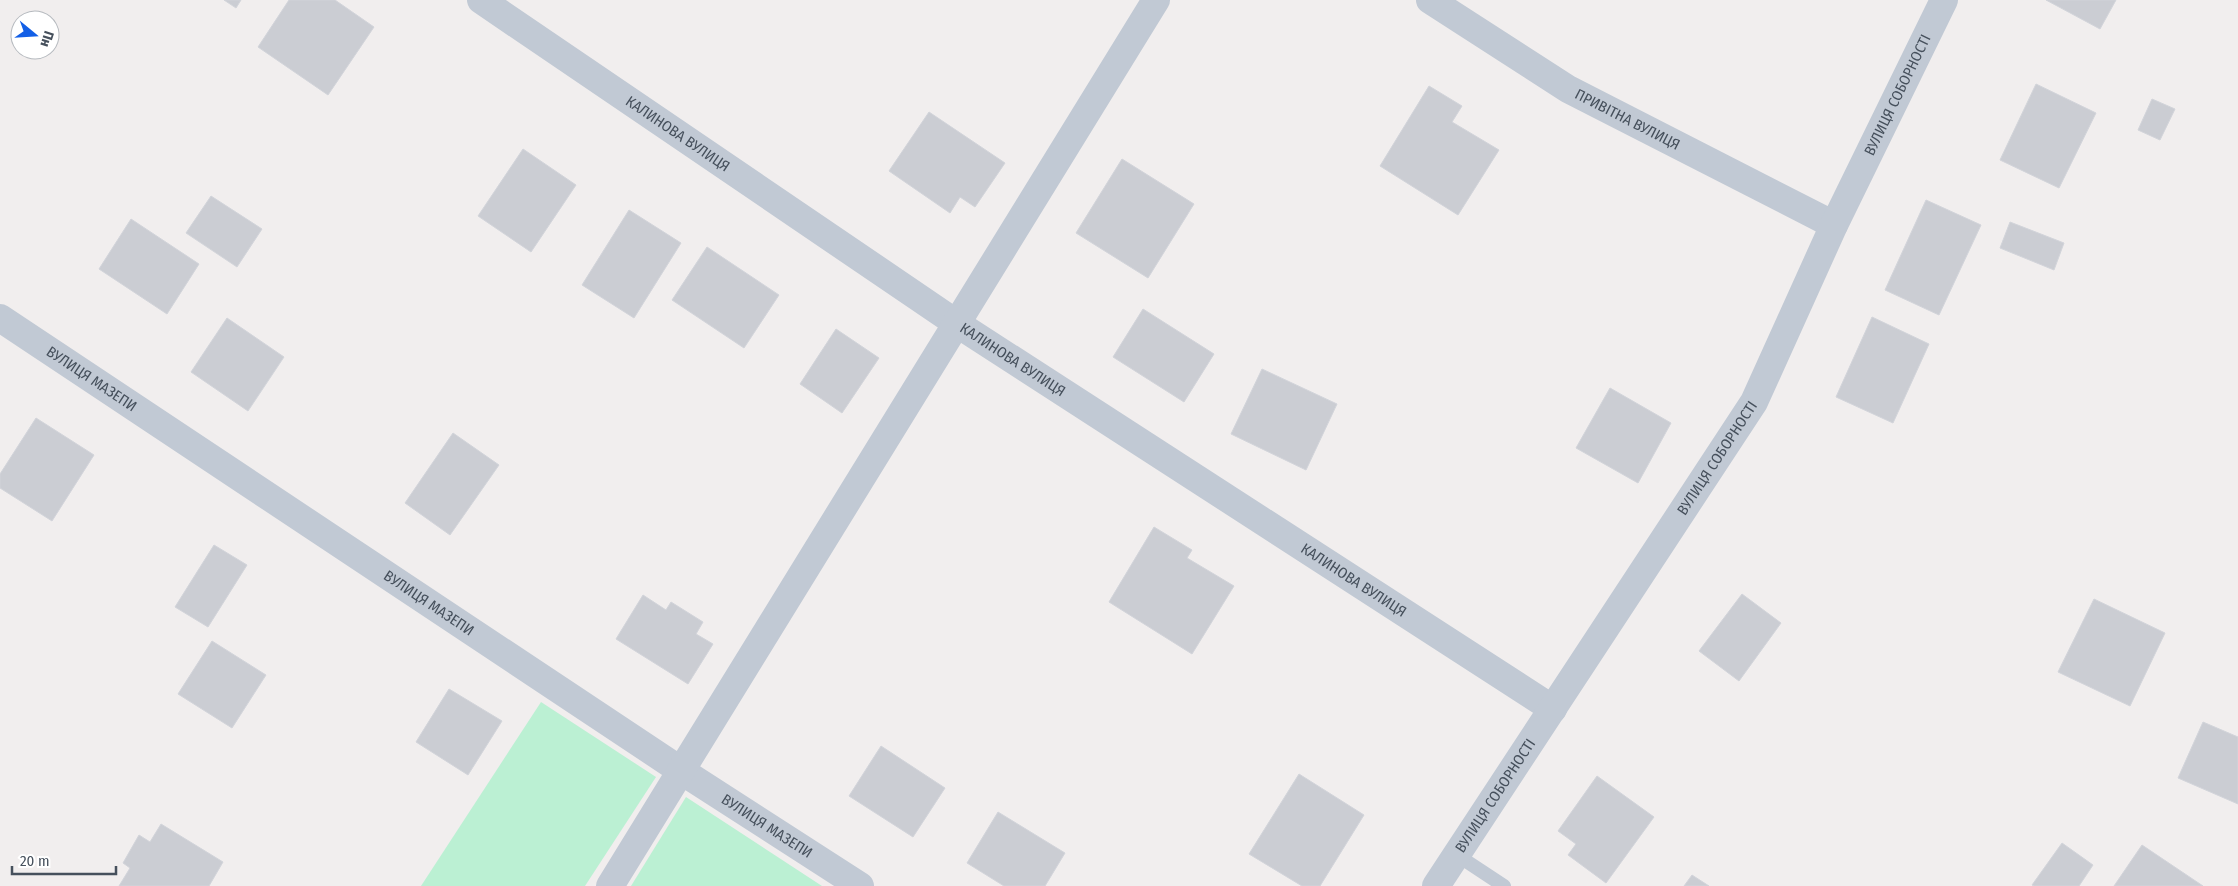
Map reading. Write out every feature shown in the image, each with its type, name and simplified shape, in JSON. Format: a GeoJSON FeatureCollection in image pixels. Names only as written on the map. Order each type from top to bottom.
{"type":"FeatureCollection","features":[{"type":"Feature","properties":{"kind":"street","name":"КАЛИНОВА ВУЛИЦЯ"},"geometry":{"type":"LineString","coordinates":[[481,0],[956,323],[1553,709]]}},
{"type":"Feature","properties":{"kind":"street"},"geometry":{"type":"LineString","coordinates":[[610,886],[1156,0]]}},
{"type":"Feature","properties":{"kind":"street","name":"ПРИВІТНА ВУЛИЦЯ"},"geometry":{"type":"LineString","coordinates":[[1430,0],[1568,90],[1834,225]]}},
{"type":"Feature","properties":{"kind":"street","name":"ВУЛИЦЯ СОБОРНОСТІ"},"geometry":{"type":"LineString","coordinates":[[1436,886],[1754,402],[1834,225],[1944,0]]}},
{"type":"Feature","properties":{"kind":"street","name":"ВУЛИЦЯ МАЗЕПИ"},"geometry":{"type":"LineString","coordinates":[[0,318],[680,770],[860,886]]}},
{"type":"Feature","properties":{"kind":"lane"},"geometry":{"type":"LineString","coordinates":[[1457,855],[1504,886]]}},
{"type":"Feature","properties":{"kind":"green space"},"geometry":{"type":"Polygon","coordinates":[[[541,702],[656,777],[585,886],[421,886],[541,702]]]}},
{"type":"Feature","properties":{"kind":"green space"},"geometry":{"type":"Polygon","coordinates":[[[686,797],[822,886],[631,886],[686,797]]]}},
{"type":"Feature","properties":{"kind":"building"},"geometry":{"type":"Polygon","coordinates":[[[224,0],[241,0],[236,8],[224,0]]]}},
{"type":"Feature","properties":{"kind":"building"},"geometry":{"type":"Polygon","coordinates":[[[289,0],[335,0],[374,27],[328,95],[258,47],[289,0]]]}},
{"type":"Feature","properties":{"kind":"building"},"geometry":{"type":"Polygon","coordinates":[[[2046,0],[2116,0],[2100,29],[2046,0]]]}},
{"type":"Feature","properties":{"kind":"building"},"geometry":{"type":"Polygon","coordinates":[[[2036,84],[2096,113],[2059,188],[2000,160],[2036,84]]]}},
{"type":"Feature","properties":{"kind":"building"},"geometry":{"type":"Polygon","coordinates":[[[1429,86],[1462,106],[1452,122],[1499,150],[1458,215],[1380,166],[1429,86]]]}},
{"type":"Feature","properties":{"kind":"building"},"geometry":{"type":"Polygon","coordinates":[[[2152,99],[2175,109],[2160,140],[2138,130],[2152,99]]]}},
{"type":"Feature","properties":{"kind":"building"},"geometry":{"type":"Polygon","coordinates":[[[929,112],[1005,163],[975,207],[960,197],[950,213],[889,171],[929,112]]]}},
{"type":"Feature","properties":{"kind":"building"},"geometry":{"type":"Polygon","coordinates":[[[523,149],[576,185],[531,252],[478,216],[523,149]]]}},
{"type":"Feature","properties":{"kind":"building"},"geometry":{"type":"Polygon","coordinates":[[[1122,159],[1194,204],[1148,278],[1076,233],[1122,159]]]}},
{"type":"Feature","properties":{"kind":"building"},"geometry":{"type":"Polygon","coordinates":[[[211,196],[262,229],[237,267],[186,233],[211,196]]]}},
{"type":"Feature","properties":{"kind":"building"},"geometry":{"type":"Polygon","coordinates":[[[1926,200],[1981,225],[1939,315],[1885,290],[1926,200]]]}},
{"type":"Feature","properties":{"kind":"building"},"geometry":{"type":"Polygon","coordinates":[[[629,210],[681,243],[634,318],[582,285],[629,210]]]}},
{"type":"Feature","properties":{"kind":"building"},"geometry":{"type":"Polygon","coordinates":[[[131,219],[199,264],[167,314],[99,269],[131,219]]]}},
{"type":"Feature","properties":{"kind":"building"},"geometry":{"type":"Polygon","coordinates":[[[2010,222],[2064,243],[2054,270],[2000,248],[2010,222]]]}},
{"type":"Feature","properties":{"kind":"building"},"geometry":{"type":"Polygon","coordinates":[[[707,247],[779,295],[744,348],[672,300],[707,247]]]}},
{"type":"Feature","properties":{"kind":"building"},"geometry":{"type":"Polygon","coordinates":[[[1143,309],[1214,354],[1184,402],[1113,357],[1143,309]]]}},
{"type":"Feature","properties":{"kind":"building"},"geometry":{"type":"Polygon","coordinates":[[[1872,317],[1929,344],[1893,423],[1836,397],[1872,317]]]}},
{"type":"Feature","properties":{"kind":"building"},"geometry":{"type":"Polygon","coordinates":[[[227,318],[284,357],[248,411],[191,372],[227,318]]]}},
{"type":"Feature","properties":{"kind":"building"},"geometry":{"type":"Polygon","coordinates":[[[836,329],[879,358],[842,413],[800,384],[836,329]]]}},
{"type":"Feature","properties":{"kind":"building"},"geometry":{"type":"Polygon","coordinates":[[[1262,369],[1337,404],[1306,470],[1231,434],[1262,369]]]}},
{"type":"Feature","properties":{"kind":"building"},"geometry":{"type":"Polygon","coordinates":[[[1610,388],[1671,423],[1638,483],[1576,448],[1610,388]]]}},
{"type":"Feature","properties":{"kind":"building"},"geometry":{"type":"Polygon","coordinates":[[[36,418],[94,455],[52,521],[0,488],[0,474],[36,418]]]}},
{"type":"Feature","properties":{"kind":"building"},"geometry":{"type":"Polygon","coordinates":[[[453,433],[499,465],[450,535],[405,503],[453,433]]]}},
{"type":"Feature","properties":{"kind":"building"},"geometry":{"type":"Polygon","coordinates":[[[1154,527],[1192,550],[1187,558],[1234,586],[1192,654],[1109,602],[1154,527]]]}},
{"type":"Feature","properties":{"kind":"building"},"geometry":{"type":"Polygon","coordinates":[[[214,545],[247,565],[208,627],[175,607],[214,545]]]}},
{"type":"Feature","properties":{"kind":"building"},"geometry":{"type":"Polygon","coordinates":[[[1742,594],[1781,623],[1739,681],[1699,651],[1742,594]]]}},
{"type":"Feature","properties":{"kind":"building"},"geometry":{"type":"Polygon","coordinates":[[[643,595],[666,610],[671,602],[703,622],[696,634],[713,644],[688,684],[616,639],[643,595]]]}},
{"type":"Feature","properties":{"kind":"building"},"geometry":{"type":"Polygon","coordinates":[[[2094,599],[2165,633],[2130,706],[2058,672],[2094,599]]]}},
{"type":"Feature","properties":{"kind":"building"},"geometry":{"type":"Polygon","coordinates":[[[212,641],[266,675],[232,728],[178,694],[212,641]]]}},
{"type":"Feature","properties":{"kind":"building"},"geometry":{"type":"Polygon","coordinates":[[[449,689],[502,721],[468,775],[416,742],[449,689]]]}},
{"type":"Feature","properties":{"kind":"building"},"geometry":{"type":"Polygon","coordinates":[[[2203,722],[2238,737],[2238,804],[2178,778],[2203,722]]]}},
{"type":"Feature","properties":{"kind":"building"},"geometry":{"type":"Polygon","coordinates":[[[881,746],[945,788],[913,837],[849,796],[881,746]]]}},
{"type":"Feature","properties":{"kind":"building"},"geometry":{"type":"Polygon","coordinates":[[[1299,774],[1364,815],[1320,886],[1302,886],[1249,854],[1299,774]]]}},
{"type":"Feature","properties":{"kind":"building"},"geometry":{"type":"Polygon","coordinates":[[[1597,776],[1654,817],[1606,883],[1568,855],[1576,844],[1558,831],[1597,776]]]}},
{"type":"Feature","properties":{"kind":"building"},"geometry":{"type":"Polygon","coordinates":[[[998,812],[1065,853],[1045,886],[1004,886],[967,863],[998,812]]]}},
{"type":"Feature","properties":{"kind":"building"},"geometry":{"type":"Polygon","coordinates":[[[161,824],[223,862],[209,886],[119,886],[130,868],[123,863],[139,835],[150,842],[161,824]]]}},
{"type":"Feature","properties":{"kind":"building"},"geometry":{"type":"Polygon","coordinates":[[[2062,843],[2093,865],[2079,886],[2032,885],[2062,843]]]}},
{"type":"Feature","properties":{"kind":"building"},"geometry":{"type":"Polygon","coordinates":[[[2142,845],[2203,886],[2114,886],[2142,845]]]}},
{"type":"Feature","properties":{"kind":"building"},"geometry":{"type":"Polygon","coordinates":[[[1692,875],[1709,886],[1684,886],[1692,875]]]}}]}
